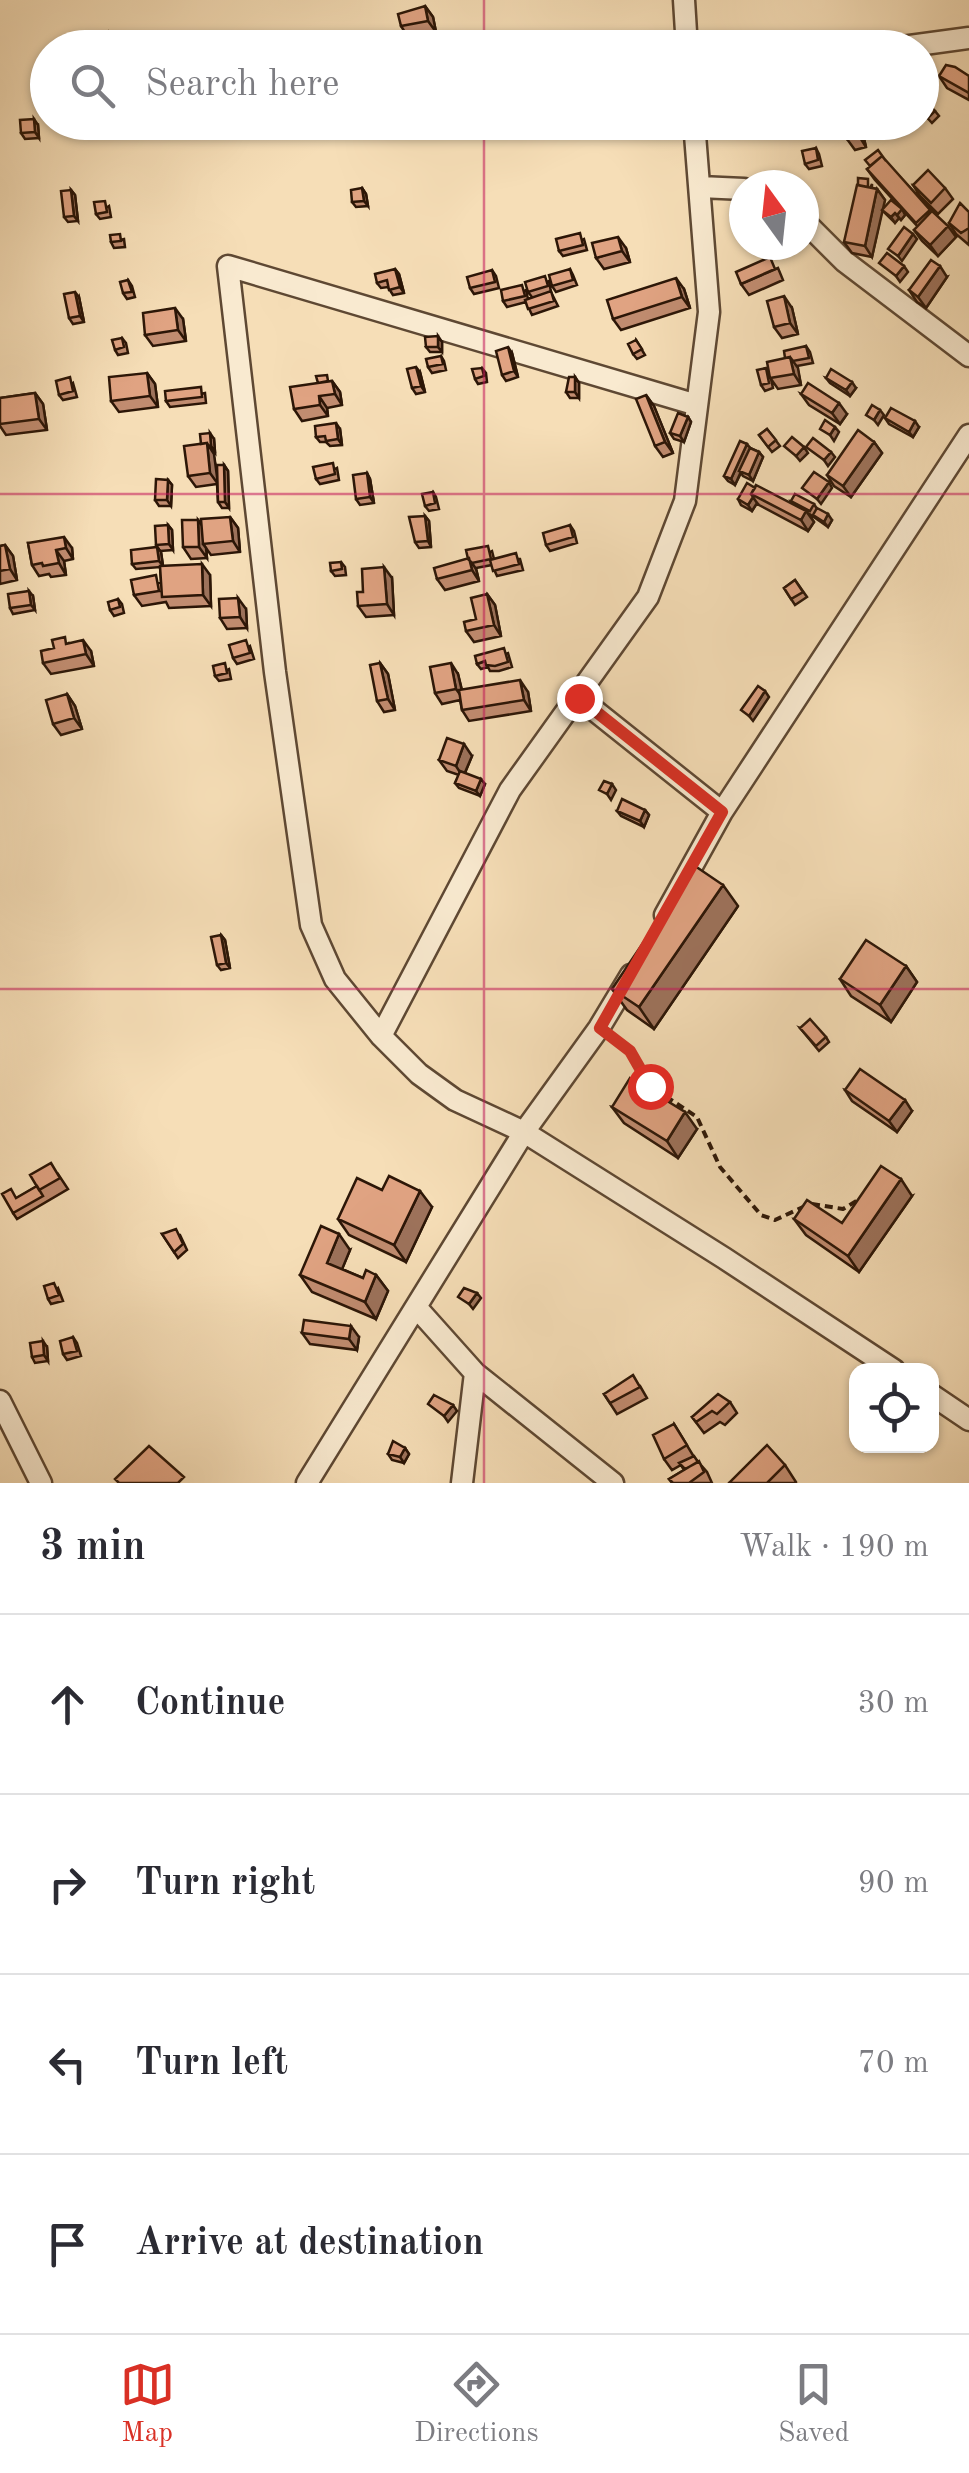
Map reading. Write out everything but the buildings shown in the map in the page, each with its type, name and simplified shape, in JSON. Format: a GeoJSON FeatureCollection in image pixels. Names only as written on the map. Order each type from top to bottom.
{"type":"FeatureCollection","features":[{"type":"Feature","properties":{"kind":"street"},"geometry":{"type":"LineString","coordinates":[[684,0],[686,30]]}},
{"type":"Feature","properties":{"kind":"street"},"geometry":{"type":"LineString","coordinates":[[939,42],[969,38]]}},
{"type":"Feature","properties":{"kind":"street"},"geometry":{"type":"LineString","coordinates":[[381,1036],[510,790],[648,597],[685,502],[709,312],[696,140]]}},
{"type":"Feature","properties":{"kind":"street"},"geometry":{"type":"LineString","coordinates":[[700,187],[729,188]]}},
{"type":"Feature","properties":{"kind":"street"},"geometry":{"type":"LineString","coordinates":[[819,236],[844,262],[969,356]]}},
{"type":"Feature","properties":{"kind":"street"},"geometry":{"type":"LineString","coordinates":[[697,404],[228,266],[275,672],[311,925],[335,980],[381,1036],[419,1074],[454,1100],[524,1132],[883,1363]]}},
{"type":"Feature","properties":{"kind":"street"},"geometry":{"type":"LineString","coordinates":[[657,928],[722,812],[969,435]]}},
{"type":"Feature","properties":{"kind":"street"},"geometry":{"type":"LineString","coordinates":[[579,698],[722,812]]}},
{"type":"Feature","properties":{"kind":"street"},"geometry":{"type":"LineString","coordinates":[[307,1483],[524,1132],[600,1028],[638,961]]}},
{"type":"Feature","properties":{"kind":"street"},"geometry":{"type":"LineString","coordinates":[[416,1307],[475,1373],[612,1483]]}},
{"type":"Feature","properties":{"kind":"street"},"geometry":{"type":"LineString","coordinates":[[462,1483],[475,1373]]}},
{"type":"Feature","properties":{"kind":"street"},"geometry":{"type":"LineString","coordinates":[[939,1400],[969,1420]]}},
{"type":"Feature","properties":{"kind":"street"},"geometry":{"type":"LineString","coordinates":[[0,1401],[41,1483]]}},
{"type":"Feature","properties":{"kind":"path"},"geometry":{"type":"LineString","coordinates":[[600,1028],[630,1051],[650,1086],[697,1116],[720,1167],[765,1218],[780,1219],[814,1204],[847,1209],[866,1190]]}},
{"type":"Feature","properties":{"kind":"route"},"geometry":{"type":"LineString","coordinates":[[579,698],[722,812],[600,1028],[630,1051],[650,1086]]}}]}
